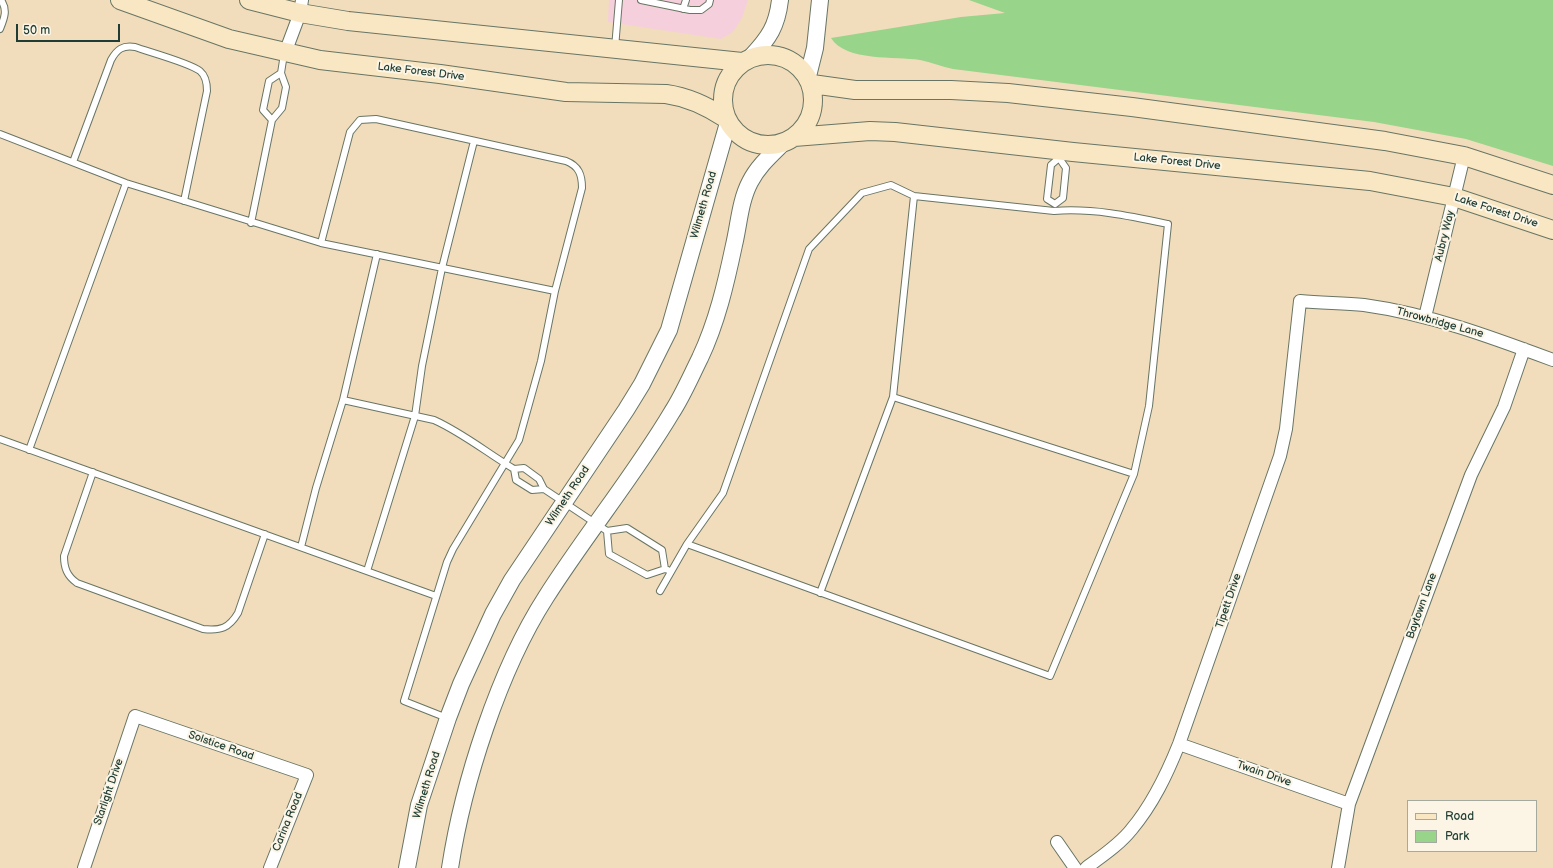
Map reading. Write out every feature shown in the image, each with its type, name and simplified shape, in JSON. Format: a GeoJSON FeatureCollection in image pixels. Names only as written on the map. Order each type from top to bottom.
{"type":"FeatureCollection","features":[{"type":"Feature","properties":{"kind":"main road","name":"Lake Forest Drive"},"geometry":{"type":"LineString","coordinates":[[120,0],[229,39],[285,53],[345,64],[440,74],[566,92],[666,94],[680,96],[708,108],[727,120]]}},
{"type":"Feature","properties":{"kind":"main road"},"geometry":{"type":"LineString","coordinates":[[249,0],[301,6],[348,21],[614,49],[747,60]]}},
{"type":"Feature","properties":{"kind":"main road"},"geometry":{"type":"LineString","coordinates":[[761,55],[781,56],[799,66],[810,80],[813,103],[811,113],[807,122],[789,140],[764,145],[755,143],[737,133],[727,120],[723,96],[724,86],[734,69],[747,60],[761,55]]}},
{"type":"Feature","properties":{"kind":"main road"},"geometry":{"type":"LineString","coordinates":[[810,80],[855,90],[951,90],[1008,93],[1132,107],[1385,140],[1464,156],[1553,185]]}},
{"type":"Feature","properties":{"kind":"main road","name":"Lake Forest Drive"},"geometry":{"type":"LineString","coordinates":[[789,140],[870,131],[895,132],[1059,154],[1370,181],[1454,197],[1553,230]]}},
{"type":"Feature","properties":{"kind":"street"},"geometry":{"type":"LineString","coordinates":[[747,60],[768,39],[777,20],[780,0]]}},
{"type":"Feature","properties":{"kind":"street"},"geometry":{"type":"LineString","coordinates":[[810,80],[820,0]]}},
{"type":"Feature","properties":{"kind":"street"},"geometry":{"type":"LineString","coordinates":[[285,53],[301,6]]}},
{"type":"Feature","properties":{"kind":"street","name":"Wilmeth Road"},"geometry":{"type":"LineString","coordinates":[[407,868],[419,805],[448,718],[461,684],[493,614],[512,580],[634,397],[669,330],[727,120]]}},
{"type":"Feature","properties":{"kind":"street"},"geometry":{"type":"LineString","coordinates":[[450,868],[460,810],[500,690],[519,648],[545,598],[602,528],[674,410],[701,355],[726,284],[743,198],[750,181],[761,167],[789,140]]}},
{"type":"Feature","properties":{"kind":"street","name":"Aubry Way"},"geometry":{"type":"LineString","coordinates":[[1425,317],[1464,156]]}},
{"type":"Feature","properties":{"kind":"street","name":"Throwbridge Lane"},"geometry":{"type":"LineString","coordinates":[[1300,301],[1364,305],[1425,317],[1484,334],[1553,360]]}},
{"type":"Feature","properties":{"kind":"street","name":"Tipett Drive"},"geometry":{"type":"LineString","coordinates":[[1086,868],[1110,850],[1130,831],[1147,809],[1166,775],[1179,744],[1280,456],[1286,429],[1300,301]]}},
{"type":"Feature","properties":{"kind":"street","name":"Baytown Lane"},"geometry":{"type":"LineString","coordinates":[[1338,868],[1349,804],[1470,475],[1504,407],[1524,350]]}},
{"type":"Feature","properties":{"kind":"street","name":"Solstice Road"},"geometry":{"type":"LineString","coordinates":[[135,716],[307,775]]}},
{"type":"Feature","properties":{"kind":"street","name":"Starlight Drive"},"geometry":{"type":"LineString","coordinates":[[84,868],[135,716]]}},
{"type":"Feature","properties":{"kind":"street","name":"Twain Drive"},"geometry":{"type":"LineString","coordinates":[[1179,744],[1349,804]]}},
{"type":"Feature","properties":{"kind":"street","name":"Carina Road"},"geometry":{"type":"LineString","coordinates":[[270,868],[307,775]]}},
{"type":"Feature","properties":{"kind":"street"},"geometry":{"type":"LineString","coordinates":[[1057,842],[1075,868]]}},
{"type":"Feature","properties":{"kind":"lane"},"geometry":{"type":"LineString","coordinates":[[0,29],[5,12],[1,0]]}},
{"type":"Feature","properties":{"kind":"lane"},"geometry":{"type":"LineString","coordinates":[[614,49],[619,0]]}},
{"type":"Feature","properties":{"kind":"lane"},"geometry":{"type":"LineString","coordinates":[[641,0],[669,3],[683,9],[701,10],[709,4],[710,0]]}},
{"type":"Feature","properties":{"kind":"lane"},"geometry":{"type":"LineString","coordinates":[[683,9],[686,0]]}},
{"type":"Feature","properties":{"kind":"lane"},"geometry":{"type":"LineString","coordinates":[[73,162],[111,60],[120,48],[127,46],[135,47],[193,67],[204,76],[207,82],[207,91],[184,201]]}},
{"type":"Feature","properties":{"kind":"lane"},"geometry":{"type":"LineString","coordinates":[[251,222],[272,120],[282,108],[286,87],[280,73],[285,53]]}},
{"type":"Feature","properties":{"kind":"lane"},"geometry":{"type":"LineString","coordinates":[[272,120],[263,110],[269,81],[280,73]]}},
{"type":"Feature","properties":{"kind":"lane"},"geometry":{"type":"LineString","coordinates":[[321,243],[350,132],[354,125],[360,120],[376,119],[566,161],[573,164],[579,170],[582,178],[582,188],[555,291],[541,361],[519,440],[453,549],[436,596],[404,701],[448,718]]}},
{"type":"Feature","properties":{"kind":"lane"},"geometry":{"type":"LineString","coordinates":[[0,134],[126,183],[321,243],[555,291]]}},
{"type":"Feature","properties":{"kind":"lane"},"geometry":{"type":"LineString","coordinates":[[366,571],[415,416],[422,366],[442,268],[474,141]]}},
{"type":"Feature","properties":{"kind":"lane"},"geometry":{"type":"LineString","coordinates":[[1054,211],[1055,204],[1063,198],[1066,168],[1059,154],[1050,165],[1047,198],[1055,204]]}},
{"type":"Feature","properties":{"kind":"lane"},"geometry":{"type":"LineString","coordinates":[[29,450],[126,183]]}},
{"type":"Feature","properties":{"kind":"lane"},"geometry":{"type":"LineString","coordinates":[[660,591],[687,544],[723,493],[809,249],[862,193],[891,185],[914,196],[1054,211],[1074,209],[1105,212],[1168,224],[1149,406],[1134,474],[1050,676],[687,544]]}},
{"type":"Feature","properties":{"kind":"lane"},"geometry":{"type":"LineString","coordinates":[[820,593],[893,397],[914,196]]}},
{"type":"Feature","properties":{"kind":"lane"},"geometry":{"type":"LineString","coordinates":[[301,547],[316,488],[343,400],[377,254]]}},
{"type":"Feature","properties":{"kind":"lane"},"geometry":{"type":"LineString","coordinates":[[893,397],[1134,474]]}},
{"type":"Feature","properties":{"kind":"lane"},"geometry":{"type":"LineString","coordinates":[[343,400],[434,420],[448,426],[466,436],[514,469],[524,468],[539,479],[544,489],[564,501],[602,528],[627,528],[662,550],[665,569]]}},
{"type":"Feature","properties":{"kind":"lane"},"geometry":{"type":"LineString","coordinates":[[0,439],[436,596]]}},
{"type":"Feature","properties":{"kind":"lane"},"geometry":{"type":"LineString","coordinates":[[514,469],[516,480],[532,490],[544,489]]}},
{"type":"Feature","properties":{"kind":"lane"},"geometry":{"type":"LineString","coordinates":[[93,472],[64,556],[66,570],[70,578],[84,586],[203,629],[225,629],[233,622],[238,613],[265,534]]}},
{"type":"Feature","properties":{"kind":"lane"},"geometry":{"type":"LineString","coordinates":[[602,528],[609,554],[646,575],[665,569],[672,572]]}},
{"type":"Feature","properties":{"kind":"shaded area"},"geometry":{"type":"Polygon","coordinates":[[[609,0],[748,0],[742,18],[733,32],[721,39],[608,22],[609,0]]]}},
{"type":"Feature","properties":{"kind":"green space"},"geometry":{"type":"Polygon","coordinates":[[[969,0],[1553,0],[1553,166],[1466,139],[1374,122],[953,69],[920,60],[859,54],[838,46],[831,38],[961,17],[1005,13],[969,0]]]}}]}
